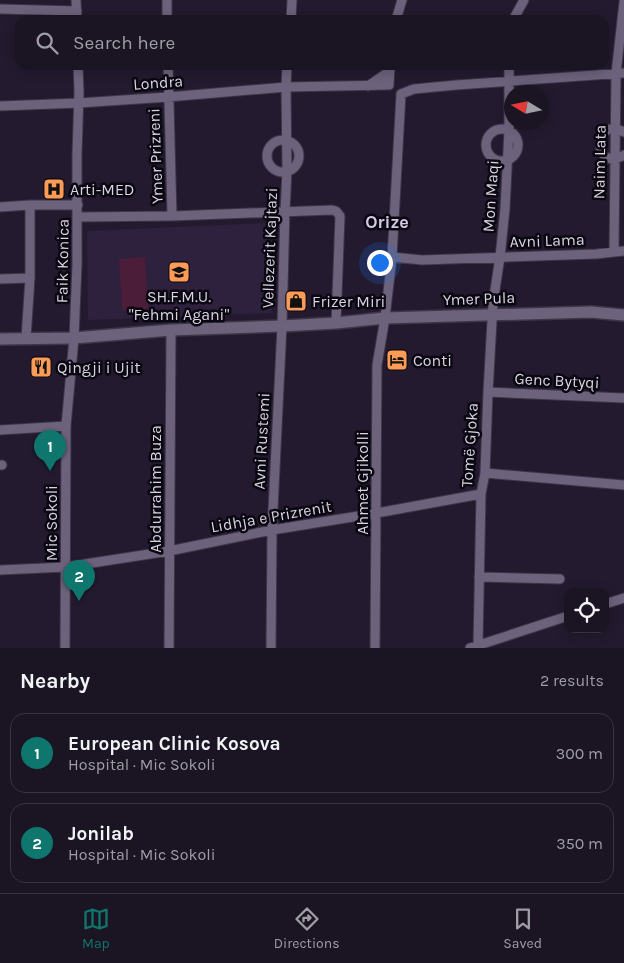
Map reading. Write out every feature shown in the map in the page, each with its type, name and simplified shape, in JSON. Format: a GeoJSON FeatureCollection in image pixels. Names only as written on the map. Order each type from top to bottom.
{"type":"FeatureCollection","features":[{"type":"Feature","properties":{"kind":"street"},"geometry":{"type":"LineString","coordinates":[[76,0],[77,15]]}},
{"type":"Feature","properties":{"kind":"street"},"geometry":{"type":"LineString","coordinates":[[167,0],[168,15]]}},
{"type":"Feature","properties":{"kind":"street"},"geometry":{"type":"LineString","coordinates":[[291,15],[292,0]]}},
{"type":"Feature","properties":{"kind":"street"},"geometry":{"type":"LineString","coordinates":[[398,15],[402,0]]}},
{"type":"Feature","properties":{"kind":"street"},"geometry":{"type":"LineString","coordinates":[[516,15],[524,0]]}},
{"type":"Feature","properties":{"kind":"street","name":"Naim Lata"},"geometry":{"type":"LineString","coordinates":[[614,252],[615,128],[624,2]]}},
{"type":"Feature","properties":{"kind":"street"},"geometry":{"type":"LineString","coordinates":[[0,9],[66,15]]}},
{"type":"Feature","properties":{"kind":"street","name":"Faik Konica"},"geometry":{"type":"LineString","coordinates":[[74,338],[78,265],[78,70]]}},
{"type":"Feature","properties":{"kind":"street","name":"Ymer Prizreni"},"geometry":{"type":"LineString","coordinates":[[168,70],[172,216]]}},
{"type":"Feature","properties":{"kind":"street","name":"Vellezerit Kajtazi"},"geometry":{"type":"LineString","coordinates":[[282,326],[287,171],[287,70]]}},
{"type":"Feature","properties":{"kind":"street"},"geometry":{"type":"LineString","coordinates":[[368,86],[388,70]]}},
{"type":"Feature","properties":{"kind":"street","name":"Londra"},"geometry":{"type":"LineString","coordinates":[[0,106],[78,103],[286,87],[389,85],[390,70]]}},
{"type":"Feature","properties":{"kind":"street","name":"Mon Maqi"},"geometry":{"type":"LineString","coordinates":[[508,85],[509,70]]}},
{"type":"Feature","properties":{"kind":"street"},"geometry":{"type":"LineString","coordinates":[[508,80],[620,73]]}},
{"type":"Feature","properties":{"kind":"street","name":"Ahmet Gjikolli"},"geometry":{"type":"LineString","coordinates":[[376,648],[377,365],[392,257],[401,94],[414,89],[508,80]]}},
{"type":"Feature","properties":{"kind":"street"},"geometry":{"type":"LineString","coordinates":[[504,128],[494,131],[487,139],[486,144],[492,158],[497,161],[508,161]]}},
{"type":"Feature","properties":{"kind":"street"},"geometry":{"type":"LineString","coordinates":[[624,132],[615,128],[606,131],[602,134],[599,143],[602,152],[610,158],[614,159],[624,156]]}},
{"type":"Feature","properties":{"kind":"street","name":"Mon Maqi"},"geometry":{"type":"LineString","coordinates":[[493,314],[506,209],[509,130]]}},
{"type":"Feature","properties":{"kind":"street","name":"Vellezerit Kajtazi"},"geometry":{"type":"LineString","coordinates":[[287,140],[277,141],[268,153],[268,158],[273,167],[277,170],[287,171]]}},
{"type":"Feature","properties":{"kind":"street"},"geometry":{"type":"LineString","coordinates":[[0,208],[30,205],[78,205]]}},
{"type":"Feature","properties":{"kind":"street"},"geometry":{"type":"LineString","coordinates":[[26,338],[30,278],[30,205]]}},
{"type":"Feature","properties":{"kind":"street"},"geometry":{"type":"LineString","coordinates":[[78,218],[336,211],[340,216],[336,323]]}},
{"type":"Feature","properties":{"kind":"street","name":"Avni Lama"},"geometry":{"type":"LineString","coordinates":[[392,257],[422,260],[624,251]]}},
{"type":"Feature","properties":{"kind":"street"},"geometry":{"type":"LineString","coordinates":[[0,279],[30,278]]}},
{"type":"Feature","properties":{"kind":"street","name":"Ymer Pula"},"geometry":{"type":"LineString","coordinates":[[0,339],[74,338],[171,330],[336,323],[384,318],[591,312],[624,315]]}},
{"type":"Feature","properties":{"kind":"street","name":"Tomë Gjoka"},"geometry":{"type":"LineString","coordinates":[[474,647],[480,577],[481,494],[485,473],[493,314]]}},
{"type":"Feature","properties":{"kind":"street","name":"Avni Rustemi"},"geometry":{"type":"LineString","coordinates":[[270,648],[272,530],[282,326]]}},
{"type":"Feature","properties":{"kind":"street","name":"Abdurrahim Buza"},"geometry":{"type":"LineString","coordinates":[[169,648],[171,330]]}},
{"type":"Feature","properties":{"kind":"street","name":"Mic Sokoli"},"geometry":{"type":"LineString","coordinates":[[65,648],[66,426],[74,338]]}},
{"type":"Feature","properties":{"kind":"street","name":"Genc Bytyqi"},"geometry":{"type":"LineString","coordinates":[[488,392],[624,398]]}},
{"type":"Feature","properties":{"kind":"street"},"geometry":{"type":"LineString","coordinates":[[0,430],[66,426]]}},
{"type":"Feature","properties":{"kind":"street"},"geometry":{"type":"LineString","coordinates":[[485,473],[624,485]]}},
{"type":"Feature","properties":{"kind":"street","name":"Lidhja e Prizrenit"},"geometry":{"type":"LineString","coordinates":[[0,570],[66,566],[169,551],[272,530],[481,494]]}},
{"type":"Feature","properties":{"kind":"street"},"geometry":{"type":"LineString","coordinates":[[480,577],[560,580]]}},
{"type":"Feature","properties":{"kind":"street"},"geometry":{"type":"LineString","coordinates":[[609,603],[624,598]]}},
{"type":"Feature","properties":{"kind":"street"},"geometry":{"type":"LineString","coordinates":[[474,647],[564,617]]}},
{"type":"Feature","properties":{"kind":"shaded area","name":"SH.F.M.U. \"Fehmi Agani\""},"geometry":{"type":"Polygon","coordinates":[[[267,223],[272,313],[88,320],[87,231],[267,223]]]}},
{"type":"Feature","properties":{"kind":"shaded area"},"geometry":{"type":"Polygon","coordinates":[[[145,257],[148,309],[122,310],[119,259],[145,257]]]}},
{"type":"Feature","properties":{"kind":"place","name":"Arti-MED"},"geometry":{"type":"Point","coordinates":[54,189]}},
{"type":"Feature","properties":{"kind":"place","name":"SH.F.M.U. \"Fehmi Agani\""},"geometry":{"type":"Point","coordinates":[179,272]}},
{"type":"Feature","properties":{"kind":"place","name":"Frizer Miri"},"geometry":{"type":"Point","coordinates":[296,301]}},
{"type":"Feature","properties":{"kind":"place","name":"Conti"},"geometry":{"type":"Point","coordinates":[397,360]}},
{"type":"Feature","properties":{"kind":"place","name":"Qingji i Ujit"},"geometry":{"type":"Point","coordinates":[41,367]}},
{"type":"Feature","properties":{"kind":"place","name":"European Clinic Kosova"},"geometry":{"type":"Point","coordinates":[50,471]}},
{"type":"Feature","properties":{"kind":"place","name":"Jonilab"},"geometry":{"type":"Point","coordinates":[79,601]}},
{"type":"Feature","properties":{"kind":"district","name":"Orize"},"geometry":{"type":"Point","coordinates":[387,222]}}]}
